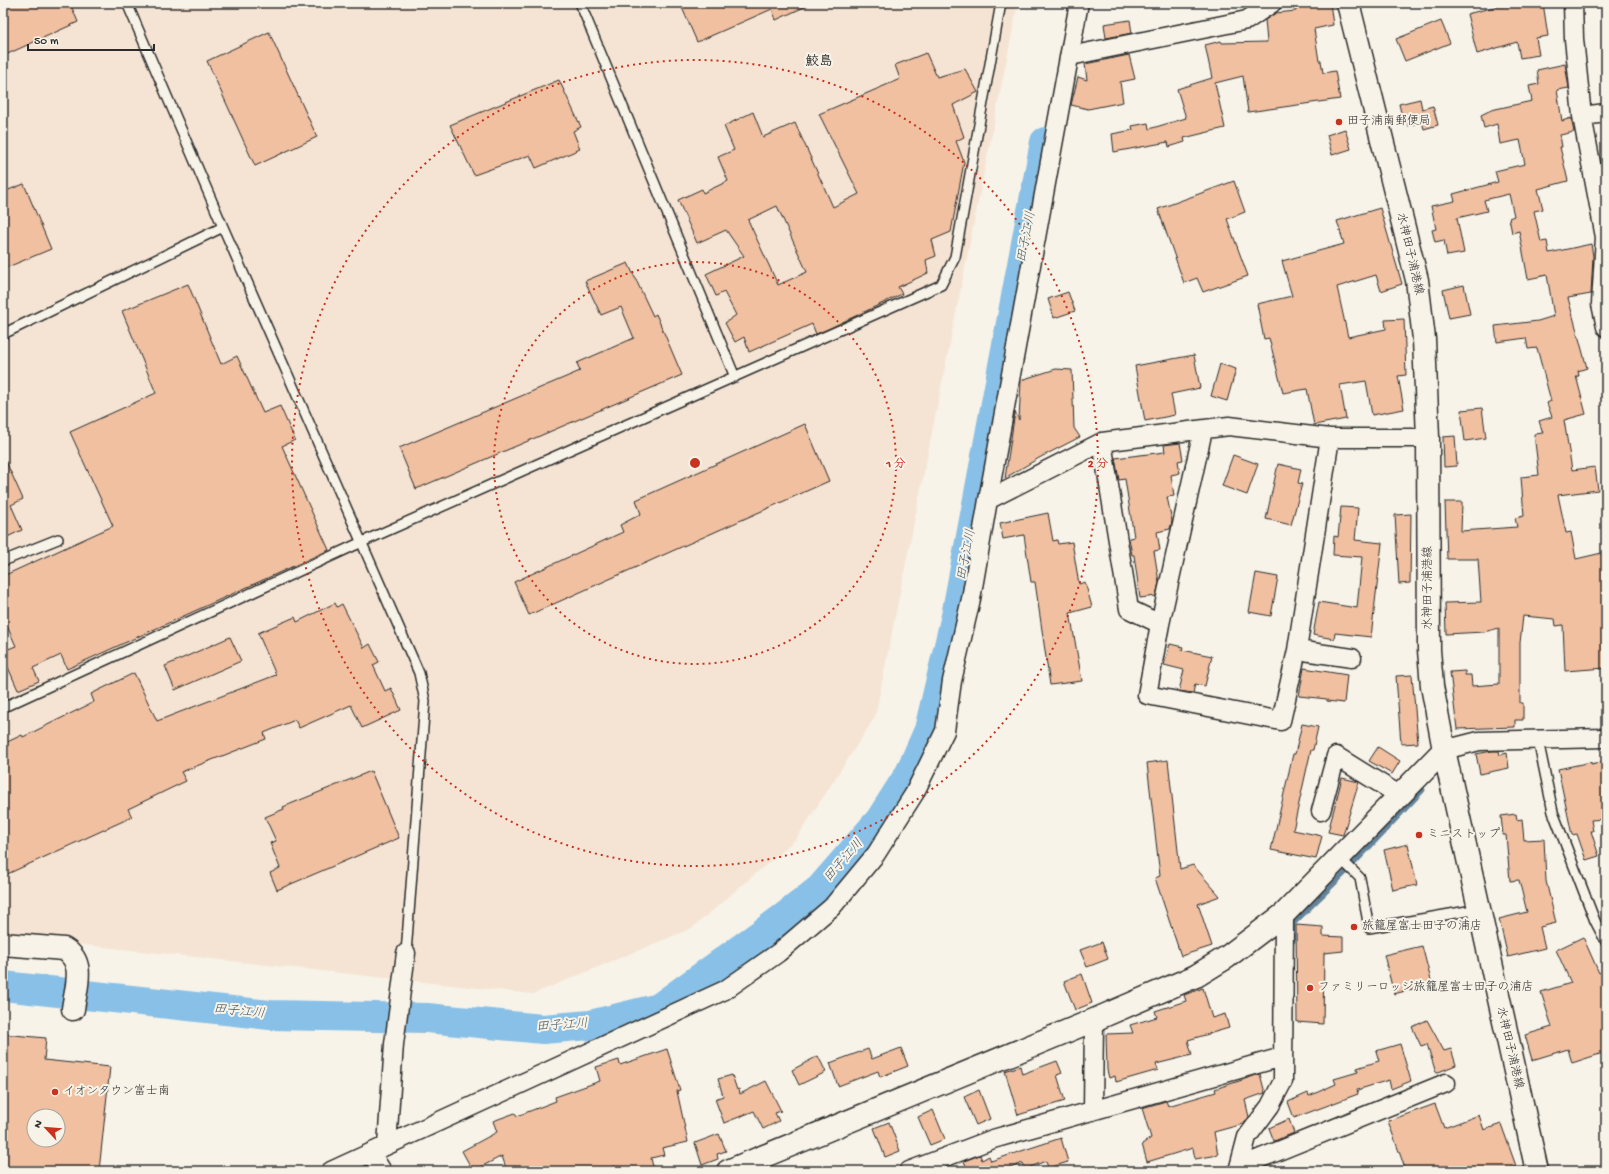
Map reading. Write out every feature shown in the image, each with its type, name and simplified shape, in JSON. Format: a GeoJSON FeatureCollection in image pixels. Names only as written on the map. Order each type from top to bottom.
{"type":"FeatureCollection","features":[{"type":"Feature","properties":{"kind":"main road","name":"水神田子浦港線"},"geometry":{"type":"LineString","coordinates":[[1348,3],[1417,280],[1424,339],[1428,438],[1430,650],[1432,686],[1444,750],[1537,1171]]}},
{"type":"Feature","properties":{"kind":"main road"},"geometry":{"type":"LineString","coordinates":[[728,1171],[1094,1020],[1196,976],[1227,957],[1284,914],[1346,864],[1399,795],[1444,750]]}},
{"type":"Feature","properties":{"kind":"main road"},"geometry":{"type":"LineString","coordinates":[[3,944],[64,949],[71,953],[79,964],[74,1009]]}},
{"type":"Feature","properties":{"kind":"street"},"geometry":{"type":"LineString","coordinates":[[331,1171],[725,990],[778,953],[832,907],[876,854],[914,794],[945,731],[952,681],[972,599],[988,500],[1079,3]]}},
{"type":"Feature","properties":{"kind":"street"},"geometry":{"type":"LineString","coordinates":[[1070,56],[1248,20],[1272,3]]}},
{"type":"Feature","properties":{"kind":"street"},"geometry":{"type":"LineString","coordinates":[[1574,3],[1574,39],[1582,116],[1605,237],[1604,305],[1606,327]]}},
{"type":"Feature","properties":{"kind":"street"},"geometry":{"type":"LineString","coordinates":[[1582,116],[1606,113]]}},
{"type":"Feature","properties":{"kind":"street"},"geometry":{"type":"LineString","coordinates":[[988,500],[1102,442],[1229,426],[1330,438],[1428,438]]}},
{"type":"Feature","properties":{"kind":"street"},"geometry":{"type":"LineString","coordinates":[[1203,430],[1160,624],[1147,695],[1281,721],[1297,650],[1330,438]]}},
{"type":"Feature","properties":{"kind":"street"},"geometry":{"type":"LineString","coordinates":[[1102,442],[1129,609],[1160,624]]}},
{"type":"Feature","properties":{"kind":"street"},"geometry":{"type":"LineString","coordinates":[[1297,650],[1352,658]]}},
{"type":"Feature","properties":{"kind":"street"},"geometry":{"type":"LineString","coordinates":[[1444,750],[1479,741],[1606,738]]}},
{"type":"Feature","properties":{"kind":"street"},"geometry":{"type":"LineString","coordinates":[[1320,811],[1336,756],[1399,795]]}},
{"type":"Feature","properties":{"kind":"street"},"geometry":{"type":"LineString","coordinates":[[1238,1169],[1247,1137],[1270,1106],[1283,1082],[1284,914]]}},
{"type":"Feature","properties":{"kind":"street"},"geometry":{"type":"LineString","coordinates":[[388,1145],[394,1044],[406,953]]}},
{"type":"Feature","properties":{"kind":"street"},"geometry":{"type":"LineString","coordinates":[[1093,1111],[1094,1020]]}},
{"type":"Feature","properties":{"kind":"street"},"geometry":{"type":"LineString","coordinates":[[909,1171],[993,1139],[1282,1057]]}},
{"type":"Feature","properties":{"kind":"street"},"geometry":{"type":"LineString","coordinates":[[1238,1169],[1446,1083]]}},
{"type":"Feature","properties":{"kind":"street"},"geometry":{"type":"LineString","coordinates":[[371,1153],[382,1171]]}},
{"type":"Feature","properties":{"kind":"lane"},"geometry":{"type":"LineString","coordinates":[[127,3],[223,227],[420,673],[425,701],[406,953]]}},
{"type":"Feature","properties":{"kind":"lane"},"geometry":{"type":"LineString","coordinates":[[580,3],[734,377]]}},
{"type":"Feature","properties":{"kind":"lane"},"geometry":{"type":"LineString","coordinates":[[6,706],[362,542],[941,285],[955,258],[1001,3]]}},
{"type":"Feature","properties":{"kind":"lane"},"geometry":{"type":"LineString","coordinates":[[3,334],[223,227]]}},
{"type":"Feature","properties":{"kind":"lane"},"geometry":{"type":"LineString","coordinates":[[3,561],[58,539]]}},
{"type":"Feature","properties":{"kind":"lane"},"geometry":{"type":"LineString","coordinates":[[1538,740],[1553,812],[1595,921],[1605,937]]}},
{"type":"Feature","properties":{"kind":"lane"},"geometry":{"type":"LineString","coordinates":[[1346,864],[1360,878],[1368,928],[1479,909]]}},
{"type":"Feature","properties":{"kind":"shaded area"},"geometry":{"type":"Polygon","coordinates":[[[3,3],[1018,3],[875,717],[796,839],[692,928],[533,994],[3,936],[3,3]]]}},
{"type":"Feature","properties":{"kind":"building"},"geometry":{"type":"Polygon","coordinates":[[[3,3],[70,3],[78,22],[3,56],[3,3]]]}},
{"type":"Feature","properties":{"kind":"building"},"geometry":{"type":"Polygon","coordinates":[[[680,3],[813,3],[776,20],[772,9],[697,42],[680,3]]]}},
{"type":"Feature","properties":{"kind":"building"},"geometry":{"type":"Polygon","coordinates":[[[1295,3],[1330,3],[1333,25],[1314,29],[1319,61],[1321,61],[1323,73],[1335,71],[1340,99],[1248,112],[1243,76],[1215,83],[1225,128],[1184,138],[1185,142],[1169,147],[1168,142],[1114,152],[1112,134],[1133,130],[1132,126],[1148,123],[1149,129],[1186,118],[1177,89],[1212,78],[1205,45],[1221,41],[1222,43],[1267,42],[1265,20],[1276,13],[1296,11],[1295,3]]]}},
{"type":"Feature","properties":{"kind":"building"},"geometry":{"type":"Polygon","coordinates":[[[1510,3],[1543,3],[1548,36],[1536,38],[1539,55],[1520,58],[1517,42],[1477,54],[1467,14],[1510,3]]]}},
{"type":"Feature","properties":{"kind":"building"},"geometry":{"type":"Polygon","coordinates":[[[1130,20],[1132,33],[1106,38],[1104,24],[1130,20]]]}},
{"type":"Feature","properties":{"kind":"building"},"geometry":{"type":"Polygon","coordinates":[[[1441,21],[1450,43],[1405,61],[1396,39],[1441,21]]]}},
{"type":"Feature","properties":{"kind":"building"},"geometry":{"type":"Polygon","coordinates":[[[269,32],[317,137],[255,166],[207,61],[269,32]]]}},
{"type":"Feature","properties":{"kind":"building"},"geometry":{"type":"Polygon","coordinates":[[[926,53],[937,77],[965,69],[978,92],[953,105],[964,137],[956,141],[964,162],[951,232],[932,240],[936,256],[926,260],[928,273],[898,287],[902,294],[816,334],[812,324],[749,352],[744,337],[735,342],[725,323],[736,315],[724,292],[716,296],[706,274],[744,256],[726,230],[697,243],[678,200],[702,189],[703,193],[728,181],[718,157],[734,150],[724,126],[753,112],[763,137],[795,123],[833,207],[859,194],[819,114],[900,79],[895,65],[926,53]],[[777,206],[748,220],[778,285],[807,272],[777,206]]]}},
{"type":"Feature","properties":{"kind":"building"},"geometry":{"type":"Polygon","coordinates":[[[1129,55],[1135,79],[1120,82],[1123,102],[1088,109],[1071,105],[1078,77],[1087,80],[1085,64],[1129,55]]]}},
{"type":"Feature","properties":{"kind":"building"},"geometry":{"type":"Polygon","coordinates":[[[1565,64],[1569,88],[1557,90],[1562,121],[1571,118],[1574,132],[1560,135],[1562,147],[1560,147],[1568,181],[1538,189],[1543,209],[1534,211],[1541,242],[1547,241],[1549,253],[1591,244],[1593,256],[1591,294],[1568,298],[1587,368],[1578,371],[1579,376],[1576,376],[1586,414],[1564,420],[1572,470],[1595,467],[1598,490],[1558,495],[1566,533],[1571,532],[1576,559],[1606,552],[1606,587],[1604,587],[1606,601],[1606,668],[1565,671],[1563,625],[1556,626],[1555,619],[1523,616],[1520,643],[1520,703],[1523,703],[1523,720],[1515,720],[1515,727],[1457,729],[1450,672],[1465,671],[1465,675],[1471,675],[1472,686],[1499,684],[1499,628],[1484,632],[1446,634],[1445,603],[1481,602],[1478,559],[1447,559],[1445,502],[1462,502],[1461,531],[1517,527],[1515,518],[1524,516],[1521,477],[1539,475],[1534,434],[1543,433],[1539,421],[1552,417],[1547,403],[1551,401],[1537,348],[1528,349],[1526,338],[1497,342],[1495,326],[1538,321],[1554,316],[1547,275],[1528,279],[1519,231],[1512,233],[1509,218],[1514,216],[1509,194],[1484,200],[1487,211],[1457,218],[1464,253],[1447,256],[1444,240],[1435,242],[1432,230],[1436,229],[1431,206],[1455,201],[1453,194],[1498,182],[1495,171],[1525,164],[1520,140],[1500,144],[1497,124],[1484,128],[1481,115],[1491,110],[1532,101],[1529,86],[1539,84],[1537,70],[1565,64]]]}},
{"type":"Feature","properties":{"kind":"building"},"geometry":{"type":"Polygon","coordinates":[[[559,80],[581,127],[573,131],[580,149],[536,168],[530,155],[474,175],[450,125],[559,80]]]}},
{"type":"Feature","properties":{"kind":"building"},"geometry":{"type":"Polygon","coordinates":[[[1420,99],[1422,109],[1433,106],[1438,125],[1424,129],[1422,122],[1408,126],[1406,116],[1402,117],[1399,104],[1420,99]]]}},
{"type":"Feature","properties":{"kind":"building"},"geometry":{"type":"Polygon","coordinates":[[[1345,129],[1351,149],[1332,155],[1327,135],[1345,129]]]}},
{"type":"Feature","properties":{"kind":"building"},"geometry":{"type":"Polygon","coordinates":[[[1234,181],[1245,212],[1227,219],[1248,276],[1203,292],[1197,278],[1184,283],[1158,209],[1234,181]]]}},
{"type":"Feature","properties":{"kind":"building"},"geometry":{"type":"Polygon","coordinates":[[[24,184],[51,249],[3,269],[3,192],[24,184]]]}},
{"type":"Feature","properties":{"kind":"building"},"geometry":{"type":"Polygon","coordinates":[[[1380,208],[1402,284],[1381,291],[1376,275],[1337,287],[1348,337],[1386,329],[1385,320],[1404,319],[1406,375],[1398,376],[1404,409],[1372,415],[1366,381],[1340,385],[1346,419],[1314,425],[1307,389],[1283,393],[1269,338],[1264,339],[1257,304],[1292,296],[1282,261],[1344,244],[1337,221],[1380,208]]]}},
{"type":"Feature","properties":{"kind":"building"},"geometry":{"type":"Polygon","coordinates":[[[628,263],[653,316],[656,314],[682,375],[416,489],[399,448],[580,371],[577,363],[634,338],[621,307],[601,315],[585,281],[628,263]]]}},
{"type":"Feature","properties":{"kind":"building"},"geometry":{"type":"Polygon","coordinates":[[[188,284],[221,364],[237,356],[263,413],[280,406],[295,440],[282,446],[329,550],[67,669],[61,655],[33,668],[39,681],[18,690],[3,656],[3,651],[16,646],[3,617],[3,576],[113,526],[70,432],[156,393],[122,311],[188,284]]]}},
{"type":"Feature","properties":{"kind":"building"},"geometry":{"type":"Polygon","coordinates":[[[1464,285],[1470,314],[1449,318],[1443,290],[1464,285]]]}},
{"type":"Feature","properties":{"kind":"building"},"geometry":{"type":"Polygon","coordinates":[[[1068,292],[1075,311],[1054,318],[1048,299],[1068,292]]]}},
{"type":"Feature","properties":{"kind":"building"},"geometry":{"type":"Polygon","coordinates":[[[1194,355],[1200,388],[1171,394],[1175,415],[1145,421],[1135,366],[1194,355]]]}},
{"type":"Feature","properties":{"kind":"building"},"geometry":{"type":"Polygon","coordinates":[[[1220,364],[1236,369],[1227,401],[1211,396],[1220,364]]]}},
{"type":"Feature","properties":{"kind":"building"},"geometry":{"type":"Polygon","coordinates":[[[1056,369],[1072,370],[1074,428],[1080,437],[1039,458],[1005,478],[1015,412],[1019,420],[1021,380],[1056,369]]]}},
{"type":"Feature","properties":{"kind":"building"},"geometry":{"type":"Polygon","coordinates":[[[1482,408],[1486,438],[1465,441],[1461,410],[1482,408]]]}},
{"type":"Feature","properties":{"kind":"building"},"geometry":{"type":"Polygon","coordinates":[[[805,424],[829,481],[529,615],[514,582],[623,532],[620,525],[641,514],[636,500],[805,424]]]}},
{"type":"Feature","properties":{"kind":"building"},"geometry":{"type":"Polygon","coordinates":[[[1455,436],[1457,466],[1444,467],[1443,437],[1455,436]]]}},
{"type":"Feature","properties":{"kind":"building"},"geometry":{"type":"Polygon","coordinates":[[[1180,443],[1183,460],[1178,461],[1180,473],[1171,475],[1174,496],[1167,497],[1172,521],[1170,529],[1157,532],[1160,550],[1154,551],[1159,582],[1156,596],[1140,598],[1134,555],[1132,555],[1129,538],[1134,537],[1125,479],[1119,480],[1115,458],[1165,452],[1164,445],[1180,443]]]}},
{"type":"Feature","properties":{"kind":"building"},"geometry":{"type":"Polygon","coordinates":[[[3,455],[23,499],[11,505],[22,530],[3,539],[3,455]]]}},
{"type":"Feature","properties":{"kind":"building"},"geometry":{"type":"Polygon","coordinates":[[[1233,455],[1258,464],[1247,495],[1222,486],[1233,455]]]}},
{"type":"Feature","properties":{"kind":"building"},"geometry":{"type":"Polygon","coordinates":[[[1278,464],[1301,469],[1298,483],[1302,484],[1291,525],[1266,519],[1278,464]]]}},
{"type":"Feature","properties":{"kind":"building"},"geometry":{"type":"Polygon","coordinates":[[[1341,507],[1358,508],[1355,540],[1382,543],[1371,637],[1335,633],[1334,639],[1313,635],[1319,602],[1357,608],[1362,557],[1333,555],[1334,536],[1338,537],[1341,507]]]}},
{"type":"Feature","properties":{"kind":"building"},"geometry":{"type":"Polygon","coordinates":[[[1048,513],[1053,541],[1057,540],[1058,544],[1072,542],[1079,584],[1085,582],[1092,607],[1070,613],[1082,681],[1050,685],[1035,582],[1031,582],[1024,535],[1003,539],[1000,523],[1048,513]]]}},
{"type":"Feature","properties":{"kind":"building"},"geometry":{"type":"Polygon","coordinates":[[[1411,514],[1410,583],[1399,584],[1395,515],[1411,514]]]}},
{"type":"Feature","properties":{"kind":"building"},"geometry":{"type":"Polygon","coordinates":[[[1256,573],[1278,577],[1271,616],[1249,612],[1256,573]]]}},
{"type":"Feature","properties":{"kind":"building"},"geometry":{"type":"Polygon","coordinates":[[[335,603],[337,607],[342,604],[364,648],[370,644],[379,662],[373,665],[385,691],[391,688],[401,710],[362,728],[351,705],[299,728],[295,720],[264,733],[266,739],[181,772],[186,781],[128,809],[132,817],[3,876],[3,744],[22,735],[23,737],[94,702],[91,694],[134,673],[157,721],[276,675],[258,633],[295,617],[297,622],[335,603]]]}},
{"type":"Feature","properties":{"kind":"building"},"geometry":{"type":"Polygon","coordinates":[[[230,637],[241,661],[175,690],[165,666],[230,637]]]}},
{"type":"Feature","properties":{"kind":"building"},"geometry":{"type":"Polygon","coordinates":[[[1170,644],[1183,647],[1182,650],[1212,656],[1205,686],[1195,684],[1193,693],[1179,691],[1184,670],[1164,665],[1170,644]]]}},
{"type":"Feature","properties":{"kind":"building"},"geometry":{"type":"Polygon","coordinates":[[[1304,668],[1347,675],[1344,703],[1327,701],[1327,699],[1299,696],[1304,668]]]}},
{"type":"Feature","properties":{"kind":"building"},"geometry":{"type":"Polygon","coordinates":[[[1412,675],[1418,743],[1401,744],[1396,676],[1412,675]]]}},
{"type":"Feature","properties":{"kind":"building"},"geometry":{"type":"Polygon","coordinates":[[[1302,724],[1318,727],[1313,750],[1311,750],[1293,830],[1322,836],[1316,859],[1271,850],[1293,754],[1295,754],[1302,724]]]}},
{"type":"Feature","properties":{"kind":"building"},"geometry":{"type":"Polygon","coordinates":[[[1378,747],[1400,761],[1392,774],[1369,761],[1378,747]]]}},
{"type":"Feature","properties":{"kind":"building"},"geometry":{"type":"Polygon","coordinates":[[[1499,751],[1500,755],[1507,753],[1509,768],[1480,774],[1476,754],[1499,751]]]}},
{"type":"Feature","properties":{"kind":"building"},"geometry":{"type":"Polygon","coordinates":[[[1168,760],[1180,869],[1193,865],[1220,896],[1198,904],[1212,946],[1181,956],[1155,878],[1160,876],[1147,763],[1168,760]]]}},
{"type":"Feature","properties":{"kind":"building"},"geometry":{"type":"Polygon","coordinates":[[[1606,761],[1606,819],[1591,820],[1593,831],[1591,831],[1599,856],[1586,860],[1577,834],[1572,835],[1558,769],[1591,762],[1591,764],[1606,761]]]}},
{"type":"Feature","properties":{"kind":"building"},"geometry":{"type":"Polygon","coordinates":[[[371,771],[399,838],[277,890],[270,873],[280,868],[270,843],[276,841],[265,817],[284,809],[283,807],[371,771]]]}},
{"type":"Feature","properties":{"kind":"building"},"geometry":{"type":"Polygon","coordinates":[[[1342,778],[1359,782],[1343,835],[1328,832],[1342,778]]]}},
{"type":"Feature","properties":{"kind":"building"},"geometry":{"type":"Polygon","coordinates":[[[1516,814],[1517,820],[1522,819],[1524,840],[1544,839],[1546,881],[1556,923],[1540,927],[1545,948],[1508,957],[1499,919],[1527,912],[1519,880],[1510,881],[1506,835],[1503,835],[1501,816],[1516,814]]]}},
{"type":"Feature","properties":{"kind":"building"},"geometry":{"type":"Polygon","coordinates":[[[1408,844],[1417,885],[1393,890],[1384,850],[1408,844]]]}},
{"type":"Feature","properties":{"kind":"building","name":"ファミリーロッジ旅籠屋富士田子の浦店"},"geometry":{"type":"Polygon","coordinates":[[[1296,925],[1323,927],[1323,936],[1343,937],[1343,951],[1324,953],[1323,1024],[1297,1022],[1296,925]]]}},
{"type":"Feature","properties":{"kind":"building"},"geometry":{"type":"Polygon","coordinates":[[[1583,937],[1599,973],[1606,970],[1606,1052],[1572,1063],[1568,1049],[1532,1060],[1525,1035],[1552,1027],[1541,992],[1571,983],[1556,950],[1583,937]]]}},
{"type":"Feature","properties":{"kind":"building"},"geometry":{"type":"Polygon","coordinates":[[[1102,942],[1108,959],[1087,967],[1080,950],[1102,942]]]}},
{"type":"Feature","properties":{"kind":"building"},"geometry":{"type":"Polygon","coordinates":[[[1422,946],[1432,984],[1394,994],[1384,955],[1422,946]]]}},
{"type":"Feature","properties":{"kind":"building"},"geometry":{"type":"Polygon","coordinates":[[[1082,974],[1092,1003],[1075,1010],[1064,981],[1082,974]]]}},
{"type":"Feature","properties":{"kind":"building"},"geometry":{"type":"Polygon","coordinates":[[[1203,988],[1212,1018],[1225,1014],[1229,1028],[1188,1040],[1192,1055],[1156,1064],[1158,1070],[1116,1082],[1115,1076],[1109,1078],[1107,1070],[1106,1034],[1133,1033],[1130,1025],[1157,1017],[1155,1011],[1186,1001],[1184,995],[1203,988]]]}},
{"type":"Feature","properties":{"kind":"building"},"geometry":{"type":"Polygon","coordinates":[[[1427,1020],[1444,1051],[1451,1049],[1456,1065],[1436,1073],[1427,1044],[1421,1046],[1412,1027],[1427,1020]]]}},
{"type":"Feature","properties":{"kind":"building","name":"イオンタウン富士南"},"geometry":{"type":"Polygon","coordinates":[[[3,1034],[46,1038],[44,1060],[110,1067],[99,1171],[3,1171],[3,1034]]]}},
{"type":"Feature","properties":{"kind":"building"},"geometry":{"type":"Polygon","coordinates":[[[1400,1044],[1411,1081],[1391,1089],[1389,1080],[1357,1090],[1358,1094],[1294,1118],[1288,1102],[1308,1093],[1309,1096],[1336,1084],[1334,1079],[1358,1072],[1357,1068],[1379,1061],[1376,1051],[1400,1044]]]}},
{"type":"Feature","properties":{"kind":"building"},"geometry":{"type":"Polygon","coordinates":[[[901,1048],[908,1066],[880,1077],[878,1071],[838,1086],[830,1063],[868,1049],[872,1059],[901,1048]]]}},
{"type":"Feature","properties":{"kind":"building"},"geometry":{"type":"Polygon","coordinates":[[[667,1049],[680,1090],[677,1091],[688,1142],[662,1148],[664,1155],[651,1158],[654,1171],[616,1171],[615,1166],[597,1171],[507,1171],[502,1156],[473,1171],[462,1151],[497,1132],[493,1121],[515,1113],[517,1116],[556,1101],[555,1097],[600,1081],[596,1067],[619,1060],[620,1065],[667,1049]]]}},
{"type":"Feature","properties":{"kind":"building"},"geometry":{"type":"Polygon","coordinates":[[[818,1056],[826,1072],[799,1085],[792,1070],[818,1056]]]}},
{"type":"Feature","properties":{"kind":"building"},"geometry":{"type":"Polygon","coordinates":[[[1057,1061],[1062,1073],[1057,1075],[1065,1101],[1018,1115],[1005,1071],[1020,1066],[1022,1074],[1057,1061]]]}},
{"type":"Feature","properties":{"kind":"building"},"geometry":{"type":"Polygon","coordinates":[[[1260,1074],[1265,1093],[1245,1100],[1249,1117],[1243,1124],[1214,1132],[1218,1155],[1195,1159],[1193,1148],[1147,1162],[1142,1144],[1151,1138],[1142,1108],[1166,1101],[1168,1106],[1216,1092],[1215,1089],[1260,1074]]]}},
{"type":"Feature","properties":{"kind":"building"},"geometry":{"type":"Polygon","coordinates":[[[732,1075],[737,1090],[739,1089],[740,1094],[766,1081],[781,1111],[775,1113],[779,1121],[763,1129],[754,1111],[724,1123],[715,1099],[723,1096],[718,1079],[732,1075]]]}},
{"type":"Feature","properties":{"kind":"building"},"geometry":{"type":"Polygon","coordinates":[[[979,1090],[990,1119],[976,1125],[964,1097],[979,1090]]]}},
{"type":"Feature","properties":{"kind":"building"},"geometry":{"type":"Polygon","coordinates":[[[1435,1104],[1444,1128],[1479,1115],[1484,1130],[1501,1124],[1516,1166],[1503,1171],[1406,1171],[1388,1121],[1435,1104]]]}},
{"type":"Feature","properties":{"kind":"building"},"geometry":{"type":"Polygon","coordinates":[[[933,1110],[945,1139],[930,1145],[918,1117],[933,1110]]]}},
{"type":"Feature","properties":{"kind":"building"},"geometry":{"type":"Polygon","coordinates":[[[1289,1119],[1294,1133],[1274,1141],[1269,1128],[1289,1119]]]}},
{"type":"Feature","properties":{"kind":"building"},"geometry":{"type":"Polygon","coordinates":[[[889,1122],[900,1151],[885,1157],[874,1128],[889,1122]]]}},
{"type":"Feature","properties":{"kind":"building"},"geometry":{"type":"Polygon","coordinates":[[[719,1134],[726,1151],[717,1154],[718,1159],[702,1165],[695,1143],[719,1134]]]}},
{"type":"Feature","properties":{"kind":"building"},"geometry":{"type":"Polygon","coordinates":[[[1061,1138],[1068,1162],[1048,1168],[1046,1161],[1025,1169],[1023,1163],[1002,1171],[955,1171],[966,1166],[964,1161],[980,1155],[982,1160],[989,1156],[991,1161],[1061,1138]]]}},
{"type":"Feature","properties":{"kind":"waterway","name":"田子江川"},"geometry":{"type":"LineString","coordinates":[[3,986],[270,1015],[427,1018],[543,1029],[590,1025],[659,1008],[782,919],[820,889],[880,820],[910,773],[929,730],[956,616],[1045,142]]}},
{"type":"Feature","properties":{"kind":"waterway"},"geometry":{"type":"LineString","coordinates":[[1293,941],[1293,924],[1344,874],[1423,790]]}},
{"type":"Feature","properties":{"kind":"place","name":"田子浦南郵便局"},"geometry":{"type":"Point","coordinates":[1339,122]}},
{"type":"Feature","properties":{"kind":"place","name":"ミニストップ"},"geometry":{"type":"Point","coordinates":[1419,835]}},
{"type":"Feature","properties":{"kind":"place","name":"旅籠屋富士田子の浦店"},"geometry":{"type":"Point","coordinates":[1354,927]}},
{"type":"Feature","properties":{"kind":"place","name":"ファミリーロッジ旅籠屋富士田子の浦店"},"geometry":{"type":"Point","coordinates":[1310,988]}},
{"type":"Feature","properties":{"kind":"place","name":"イオンタウン富士南"},"geometry":{"type":"Point","coordinates":[55,1092]}},
{"type":"Feature","properties":{"kind":"district","name":"鮫島"},"geometry":{"type":"Point","coordinates":[819,62]}}]}
